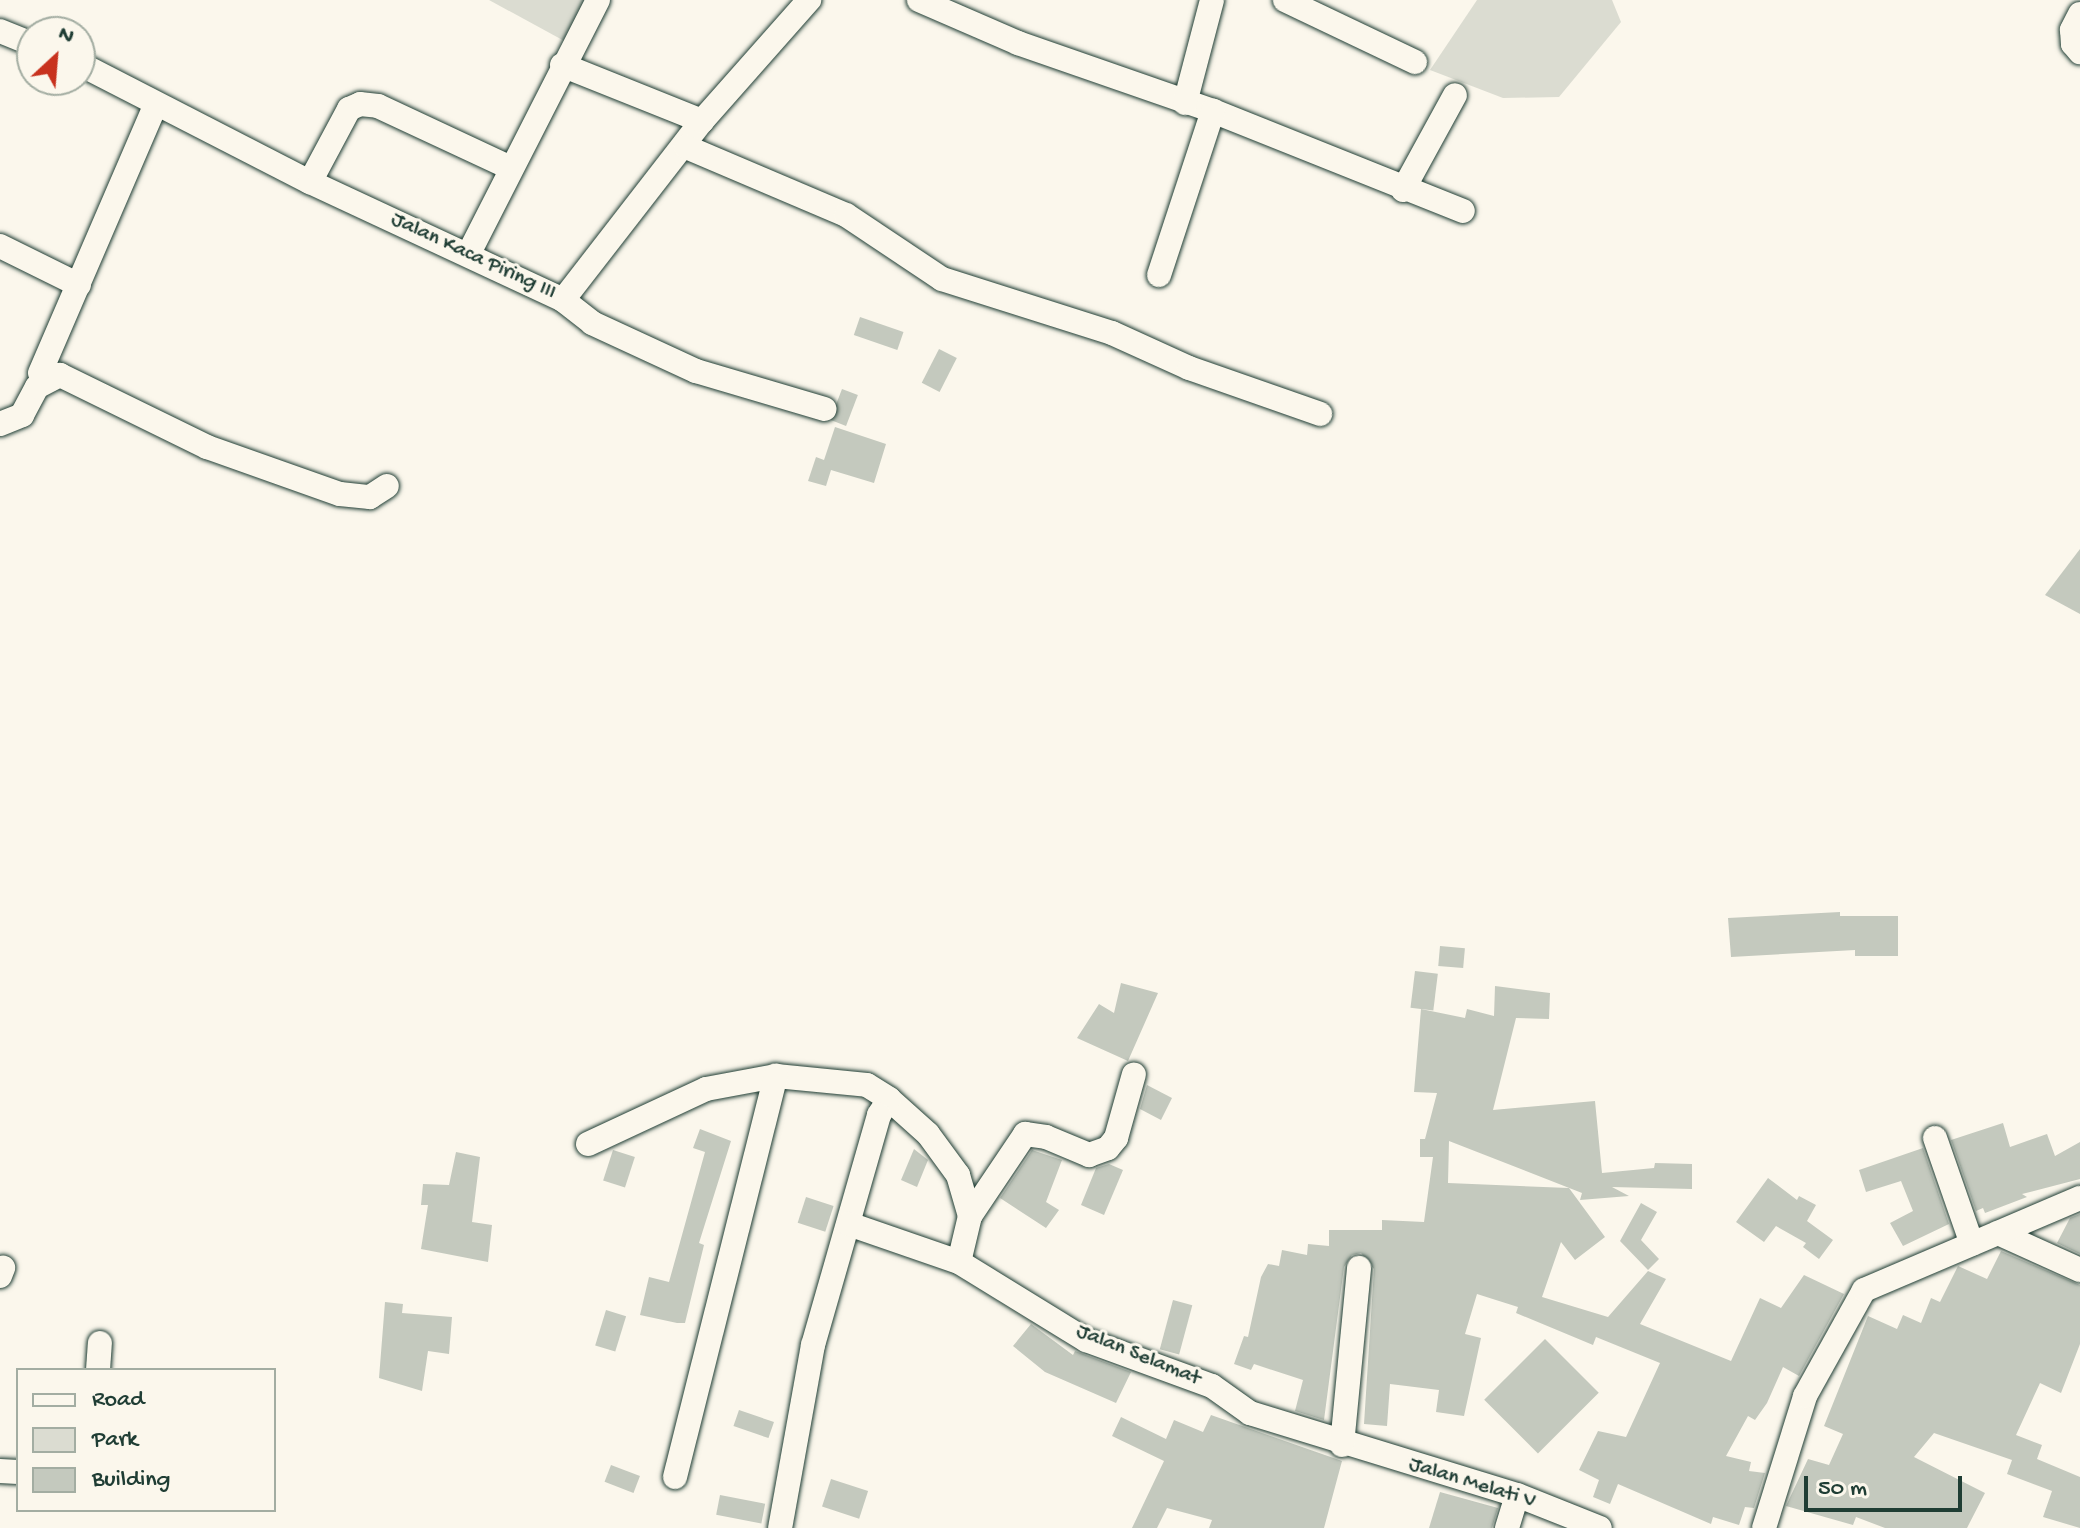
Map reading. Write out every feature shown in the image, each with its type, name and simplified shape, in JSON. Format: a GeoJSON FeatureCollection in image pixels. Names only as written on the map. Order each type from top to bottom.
{"type":"FeatureCollection","features":[{"type":"Feature","properties":{"kind":"street"},"geometry":{"type":"LineString","coordinates":[[469,253],[509,167],[598,0]]}},
{"type":"Feature","properties":{"kind":"street","name":"Jalan Kaca Piring III"},"geometry":{"type":"LineString","coordinates":[[96,72],[310,182],[469,253],[563,300],[686,147],[702,121],[809,0]]}},
{"type":"Feature","properties":{"kind":"street"},"geometry":{"type":"LineString","coordinates":[[919,0],[1018,43],[1213,111],[1403,190],[1463,211]]}},
{"type":"Feature","properties":{"kind":"street"},"geometry":{"type":"LineString","coordinates":[[1185,103],[1212,0]]}},
{"type":"Feature","properties":{"kind":"street"},"geometry":{"type":"LineString","coordinates":[[1285,0],[1415,62]]}},
{"type":"Feature","properties":{"kind":"street"},"geometry":{"type":"LineString","coordinates":[[2080,14],[2072,30],[2073,44],[2080,52]]}},
{"type":"Feature","properties":{"kind":"street"},"geometry":{"type":"LineString","coordinates":[[562,65],[702,121]]}},
{"type":"Feature","properties":{"kind":"street"},"geometry":{"type":"LineString","coordinates":[[1403,190],[1455,95]]}},
{"type":"Feature","properties":{"kind":"street"},"geometry":{"type":"LineString","coordinates":[[40,373],[156,104]]}},
{"type":"Feature","properties":{"kind":"street"},"geometry":{"type":"LineString","coordinates":[[310,182],[349,109],[360,104],[378,106],[509,167]]}},
{"type":"Feature","properties":{"kind":"street"},"geometry":{"type":"LineString","coordinates":[[1159,275],[1213,111]]}},
{"type":"Feature","properties":{"kind":"street"},"geometry":{"type":"LineString","coordinates":[[686,147],[846,215],[942,279],[1112,333],[1189,368],[1320,414]]}},
{"type":"Feature","properties":{"kind":"street"},"geometry":{"type":"LineString","coordinates":[[0,246],[79,285]]}},
{"type":"Feature","properties":{"kind":"street"},"geometry":{"type":"LineString","coordinates":[[563,300],[592,323],[696,371],[824,409]]}},
{"type":"Feature","properties":{"kind":"street"},"geometry":{"type":"LineString","coordinates":[[0,424],[22,415],[37,387],[60,375],[207,447],[340,494],[370,497],[387,486]]}},
{"type":"Feature","properties":{"kind":"street"},"geometry":{"type":"LineString","coordinates":[[959,1262],[970,1216],[1025,1134],[1046,1137],[1089,1155],[1108,1148],[1116,1138],[1134,1074]]}},
{"type":"Feature","properties":{"kind":"street"},"geometry":{"type":"LineString","coordinates":[[588,1144],[706,1089],[776,1076],[844,1080],[867,1085],[889,1099],[944,1153],[958,1175],[970,1216]]}},
{"type":"Feature","properties":{"kind":"street"},"geometry":{"type":"LineString","coordinates":[[675,1477],[776,1076]]}},
{"type":"Feature","properties":{"kind":"street"},"geometry":{"type":"LineString","coordinates":[[780,1528],[813,1345],[879,1115],[889,1099]]}},
{"type":"Feature","properties":{"kind":"street"},"geometry":{"type":"LineString","coordinates":[[1935,1138],[1972,1244]]}},
{"type":"Feature","properties":{"kind":"street"},"geometry":{"type":"LineString","coordinates":[[1764,1528],[1805,1396],[1864,1290],[2080,1198]]}},
{"type":"Feature","properties":{"kind":"street","name":"Jalan Selamat"},"geometry":{"type":"LineString","coordinates":[[849,1224],[959,1262],[1086,1340],[1212,1386],[1250,1413],[1342,1445]]}},
{"type":"Feature","properties":{"kind":"street"},"geometry":{"type":"LineString","coordinates":[[1998,1233],[2080,1270]]}},
{"type":"Feature","properties":{"kind":"street"},"geometry":{"type":"LineString","coordinates":[[1342,1445],[1359,1268]]}},
{"type":"Feature","properties":{"kind":"street"},"geometry":{"type":"LineString","coordinates":[[98,1368],[100,1343]]}},
{"type":"Feature","properties":{"kind":"street","name":"Jalan Melati V"},"geometry":{"type":"LineString","coordinates":[[1342,1445],[1517,1495],[1600,1528]]}},
{"type":"Feature","properties":{"kind":"street"},"geometry":{"type":"LineString","coordinates":[[1507,1528],[1517,1495]]}},
{"type":"Feature","properties":{"kind":"green space"},"geometry":{"type":"Polygon","coordinates":[[[489,0],[591,0],[568,43],[489,0]]]}},
{"type":"Feature","properties":{"kind":"green space"},"geometry":{"type":"Polygon","coordinates":[[[1477,0],[1612,0],[1621,22],[1559,97],[1503,98],[1430,70],[1477,0]]]}},
{"type":"Feature","properties":{"kind":"building"},"geometry":{"type":"Polygon","coordinates":[[[860,317],[903,332],[897,350],[854,335],[860,317]]]}},
{"type":"Feature","properties":{"kind":"building"},"geometry":{"type":"Polygon","coordinates":[[[939,349],[957,358],[940,392],[922,383],[939,349]]]}},
{"type":"Feature","properties":{"kind":"building"},"geometry":{"type":"Polygon","coordinates":[[[842,389],[858,395],[846,426],[830,420],[842,389]]]}},
{"type":"Feature","properties":{"kind":"building"},"geometry":{"type":"Polygon","coordinates":[[[835,427],[886,444],[874,483],[831,470],[826,486],[808,481],[816,457],[824,460],[835,427]]]}},
{"type":"Feature","properties":{"kind":"building"},"geometry":{"type":"Polygon","coordinates":[[[2080,549],[2080,614],[2045,595],[2080,549]]]}},
{"type":"Feature","properties":{"kind":"building"},"geometry":{"type":"Polygon","coordinates":[[[1840,912],[1840,916],[1898,916],[1898,956],[1855,956],[1855,950],[1731,957],[1728,918],[1840,912]]]}},
{"type":"Feature","properties":{"kind":"building"},"geometry":{"type":"Polygon","coordinates":[[[1440,946],[1465,948],[1463,968],[1438,966],[1440,946]]]}},
{"type":"Feature","properties":{"kind":"building"},"geometry":{"type":"Polygon","coordinates":[[[1415,971],[1438,974],[1433,1011],[1410,1008],[1415,971]]]}},
{"type":"Feature","properties":{"kind":"building"},"geometry":{"type":"Polygon","coordinates":[[[1121,983],[1158,993],[1128,1061],[1077,1038],[1099,1004],[1114,1013],[1121,983]]]}},
{"type":"Feature","properties":{"kind":"building"},"geometry":{"type":"Polygon","coordinates":[[[1495,986],[1550,993],[1549,1019],[1516,1018],[1493,1110],[1595,1101],[1602,1173],[1654,1168],[1655,1163],[1692,1164],[1692,1189],[1612,1187],[1629,1196],[1580,1200],[1582,1193],[1449,1141],[1448,1183],[1569,1188],[1605,1237],[1575,1260],[1561,1242],[1542,1297],[1608,1317],[1648,1271],[1666,1279],[1640,1324],[1731,1361],[1760,1298],[1781,1308],[1804,1275],[1844,1294],[1799,1376],[1783,1367],[1767,1403],[1755,1420],[1748,1416],[1726,1456],[1751,1462],[1749,1471],[1765,1473],[1754,1508],[1745,1507],[1739,1525],[1713,1517],[1711,1524],[1618,1484],[1610,1504],[1593,1497],[1599,1480],[1579,1470],[1598,1431],[1626,1437],[1660,1363],[1596,1337],[1593,1345],[1516,1313],[1518,1307],[1477,1294],[1465,1334],[1481,1338],[1464,1416],[1436,1412],[1439,1390],[1390,1384],[1387,1426],[1364,1424],[1374,1269],[1361,1253],[1352,1255],[1344,1267],[1324,1420],[1295,1411],[1303,1380],[1254,1364],[1251,1370],[1234,1364],[1244,1336],[1248,1337],[1261,1277],[1268,1264],[1279,1266],[1282,1250],[1307,1255],[1308,1244],[1329,1246],[1329,1230],[1382,1230],[1382,1220],[1424,1222],[1433,1157],[1420,1157],[1420,1139],[1425,1139],[1437,1093],[1414,1092],[1421,1009],[1465,1018],[1467,1009],[1494,1016],[1495,986]]]}},
{"type":"Feature","properties":{"kind":"building"},"geometry":{"type":"Polygon","coordinates":[[[1147,1085],[1172,1098],[1161,1120],[1140,1109],[1147,1085]]]}},
{"type":"Feature","properties":{"kind":"building"},"geometry":{"type":"Polygon","coordinates":[[[2003,1123],[2010,1147],[2047,1134],[2055,1156],[2080,1142],[2080,1179],[2022,1194],[2027,1197],[1985,1213],[1983,1208],[1976,1211],[1951,1140],[2003,1123]]]}},
{"type":"Feature","properties":{"kind":"building"},"geometry":{"type":"Polygon","coordinates":[[[700,1129],[731,1141],[699,1243],[704,1245],[685,1323],[640,1315],[649,1277],[669,1282],[705,1152],[693,1148],[700,1129]]]}},
{"type":"Feature","properties":{"kind":"building"},"geometry":{"type":"Polygon","coordinates":[[[1923,1148],[1949,1224],[1903,1246],[1890,1223],[1913,1211],[1901,1181],[1866,1192],[1859,1170],[1923,1148]]]}},
{"type":"Feature","properties":{"kind":"building"},"geometry":{"type":"Polygon","coordinates":[[[914,1149],[928,1160],[917,1187],[901,1180],[914,1149]]]}},
{"type":"Feature","properties":{"kind":"building"},"geometry":{"type":"Polygon","coordinates":[[[613,1150],[635,1157],[625,1188],[603,1180],[613,1150]]]}},
{"type":"Feature","properties":{"kind":"building"},"geometry":{"type":"Polygon","coordinates":[[[1032,1150],[1062,1160],[1046,1202],[1059,1210],[1046,1228],[1000,1198],[1032,1150]]]}},
{"type":"Feature","properties":{"kind":"building"},"geometry":{"type":"Polygon","coordinates":[[[456,1152],[480,1157],[472,1222],[492,1225],[488,1262],[421,1249],[428,1205],[421,1205],[423,1184],[449,1185],[456,1152]]]}},
{"type":"Feature","properties":{"kind":"building"},"geometry":{"type":"Polygon","coordinates":[[[1109,1164],[1123,1170],[1104,1215],[1081,1205],[1096,1168],[1109,1164]]]}},
{"type":"Feature","properties":{"kind":"building"},"geometry":{"type":"Polygon","coordinates":[[[1768,1178],[1797,1200],[1799,1196],[1816,1205],[1807,1221],[1833,1240],[1819,1259],[1803,1247],[1806,1243],[1776,1226],[1764,1242],[1736,1222],[1768,1178]]]}},
{"type":"Feature","properties":{"kind":"building"},"geometry":{"type":"Polygon","coordinates":[[[806,1197],[834,1206],[825,1232],[798,1223],[806,1197]]]}},
{"type":"Feature","properties":{"kind":"building"},"geometry":{"type":"Polygon","coordinates":[[[1641,1203],[1657,1212],[1641,1240],[1659,1259],[1648,1270],[1620,1241],[1641,1203]]]}},
{"type":"Feature","properties":{"kind":"building"},"geometry":{"type":"Polygon","coordinates":[[[2080,1214],[2080,1254],[2057,1243],[2070,1218],[2080,1214]]]}},
{"type":"Feature","properties":{"kind":"building"},"geometry":{"type":"Polygon","coordinates":[[[2001,1251],[2080,1285],[2080,1344],[2061,1393],[2040,1383],[2016,1435],[2042,1445],[2037,1459],[2080,1477],[2080,1528],[2043,1517],[2052,1491],[2007,1474],[2012,1460],[1934,1433],[1914,1457],[1985,1493],[1967,1528],[1885,1528],[1856,1517],[1853,1525],[1786,1506],[1808,1459],[1829,1465],[1843,1434],[1824,1426],[1868,1316],[1897,1329],[1903,1315],[1921,1323],[1931,1298],[1940,1302],[1958,1266],[1987,1279],[2001,1251]]]}},
{"type":"Feature","properties":{"kind":"building"},"geometry":{"type":"Polygon","coordinates":[[[1173,1300],[1192,1305],[1179,1354],[1160,1349],[1173,1300]]]}},
{"type":"Feature","properties":{"kind":"building"},"geometry":{"type":"Polygon","coordinates":[[[385,1302],[403,1304],[402,1313],[452,1317],[449,1354],[428,1351],[422,1391],[379,1378],[385,1302]]]}},
{"type":"Feature","properties":{"kind":"building"},"geometry":{"type":"Polygon","coordinates":[[[606,1310],[626,1316],[615,1352],[595,1345],[606,1310]]]}},
{"type":"Feature","properties":{"kind":"building"},"geometry":{"type":"Polygon","coordinates":[[[1031,1324],[1073,1355],[1075,1351],[1131,1372],[1116,1403],[1045,1372],[1013,1346],[1031,1324]]]}},
{"type":"Feature","properties":{"kind":"building"},"geometry":{"type":"Polygon","coordinates":[[[1545,1339],[1599,1393],[1538,1454],[1484,1400],[1545,1339]]]}},
{"type":"Feature","properties":{"kind":"building"},"geometry":{"type":"Polygon","coordinates":[[[739,1410],[774,1422],[768,1438],[733,1426],[739,1410]]]}},
{"type":"Feature","properties":{"kind":"building"},"geometry":{"type":"Polygon","coordinates":[[[1211,1415],[1342,1461],[1324,1528],[1209,1528],[1212,1520],[1167,1508],[1157,1528],[1132,1528],[1164,1461],[1112,1436],[1121,1417],[1166,1439],[1174,1420],[1203,1432],[1211,1415]]]}},
{"type":"Feature","properties":{"kind":"building"},"geometry":{"type":"Polygon","coordinates":[[[611,1465],[640,1476],[633,1493],[605,1482],[611,1465]]]}},
{"type":"Feature","properties":{"kind":"building"},"geometry":{"type":"Polygon","coordinates":[[[831,1479],[868,1491],[859,1519],[822,1507],[831,1479]]]}},
{"type":"Feature","properties":{"kind":"building"},"geometry":{"type":"Polygon","coordinates":[[[1440,1492],[1498,1508],[1492,1528],[1429,1528],[1440,1492]]]}},
{"type":"Feature","properties":{"kind":"building"},"geometry":{"type":"Polygon","coordinates":[[[720,1495],[765,1504],[761,1523],[716,1515],[720,1495]]]}}]}
